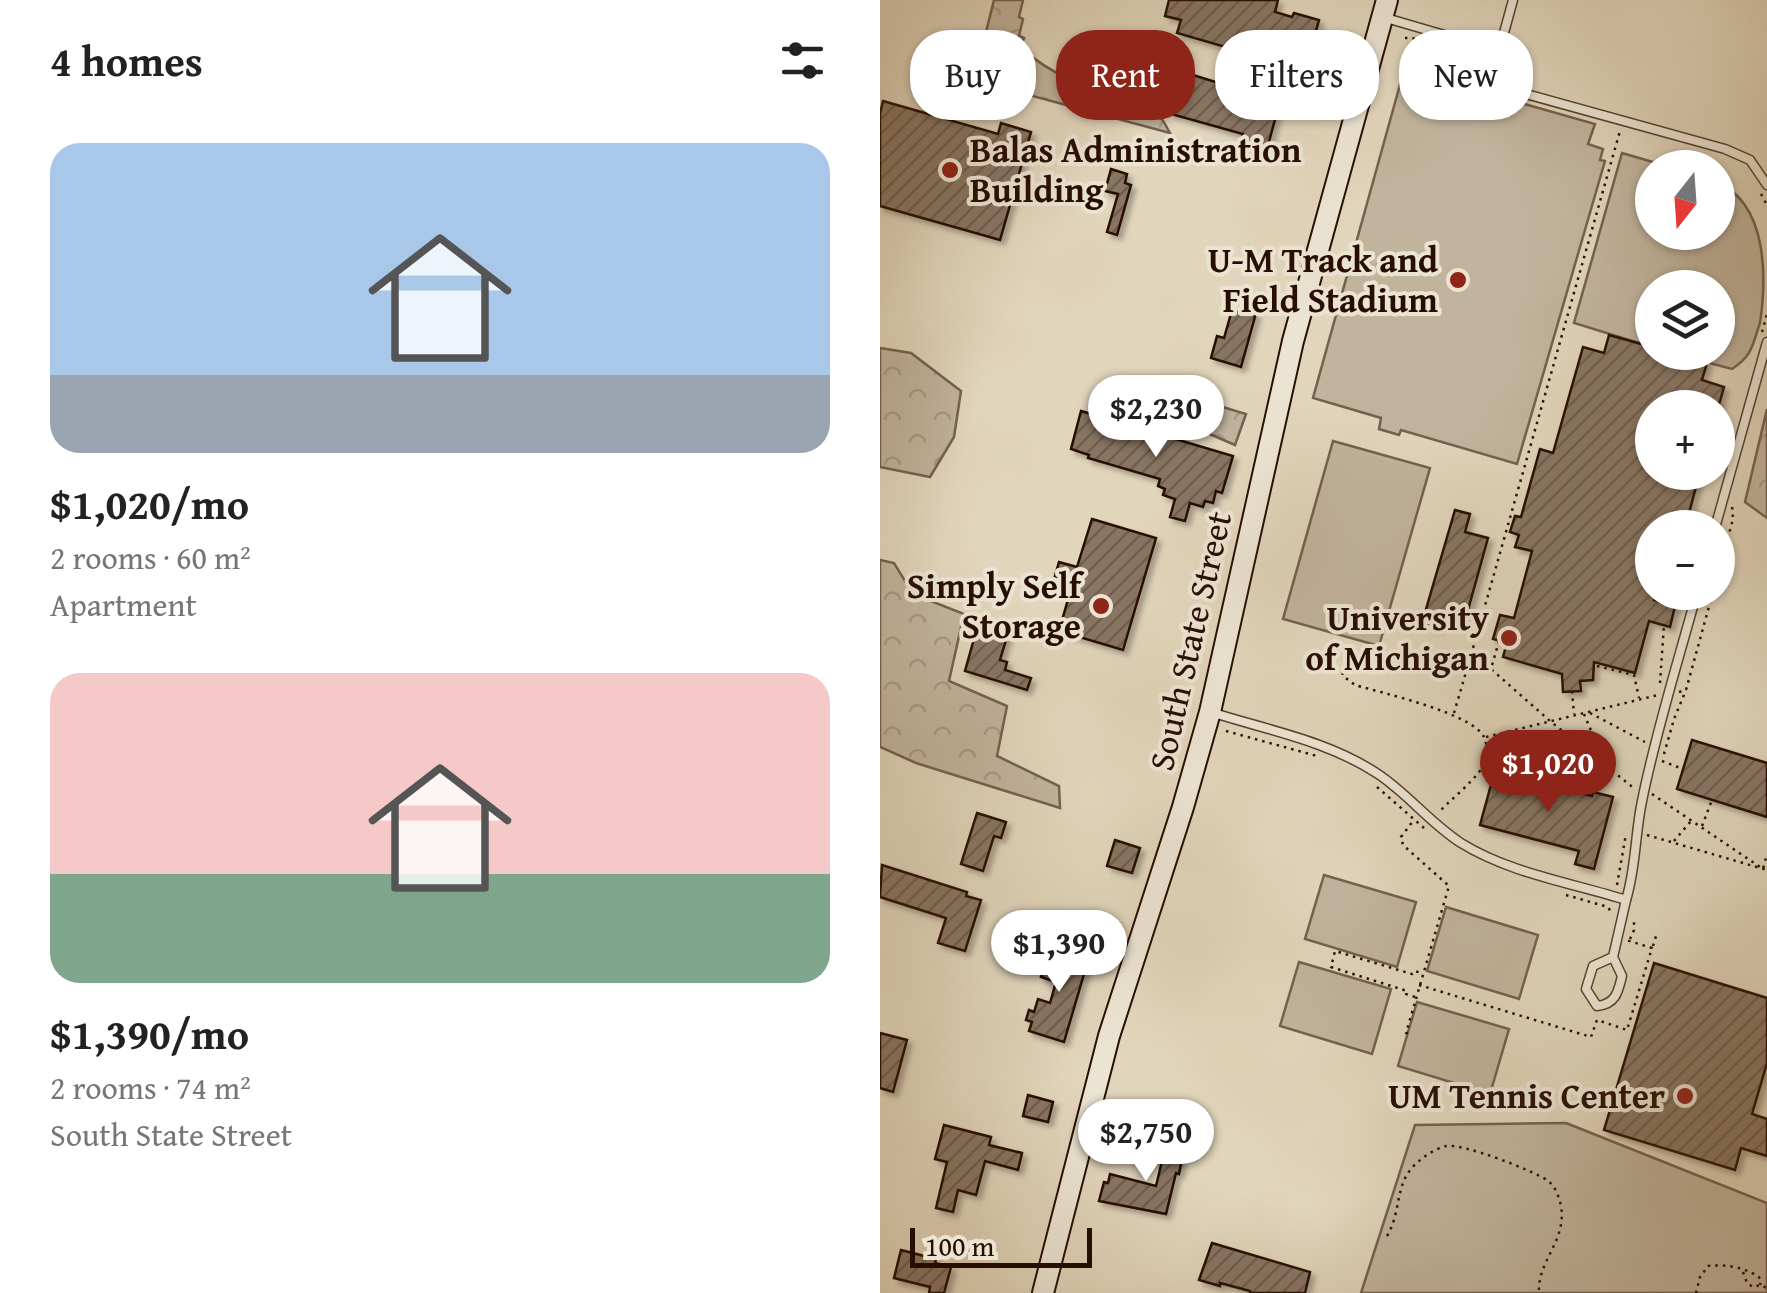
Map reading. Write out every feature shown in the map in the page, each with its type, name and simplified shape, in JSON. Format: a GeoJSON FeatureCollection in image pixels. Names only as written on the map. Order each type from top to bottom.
{"type":"FeatureCollection","features":[{"type":"Feature","properties":{"kind":"main road","name":"South State Street"},"geometry":{"type":"LineString","coordinates":[[1042,1293],[1110,1036],[1210,712],[1293,341],[1384,8]]}},
{"type":"Feature","properties":{"kind":"lane"},"geometry":{"type":"LineString","coordinates":[[1505,30],[1513,0]]}},
{"type":"Feature","properties":{"kind":"lane"},"geometry":{"type":"LineString","coordinates":[[1384,8],[1435,30]]}},
{"type":"Feature","properties":{"kind":"lane"},"geometry":{"type":"LineString","coordinates":[[1533,96],[1725,149],[1750,160],[1767,185]]}},
{"type":"Feature","properties":{"kind":"lane"},"geometry":{"type":"LineString","coordinates":[[1719,510],[1767,342]]}},
{"type":"Feature","properties":{"kind":"lane"},"geometry":{"type":"LineString","coordinates":[[1612,957],[1593,966],[1586,989],[1597,1006],[1608,1005],[1616,997],[1622,976],[1612,957],[1632,883],[1644,792],[1692,610]]}},
{"type":"Feature","properties":{"kind":"lane"},"geometry":{"type":"LineString","coordinates":[[1210,712],[1332,749],[1381,776],[1461,843],[1500,863],[1626,900]]}},
{"type":"Feature","properties":{"kind":"path"},"geometry":{"type":"LineString","coordinates":[[1454,716],[1620,129]]}},
{"type":"Feature","properties":{"kind":"path"},"geometry":{"type":"LineString","coordinates":[[1732,502],[1732,510]]}},
{"type":"Feature","properties":{"kind":"path"},"geometry":{"type":"LineString","coordinates":[[1484,737],[1659,695],[1664,625]]}},
{"type":"Feature","properties":{"kind":"path"},"geometry":{"type":"LineString","coordinates":[[1490,668],[1499,640]]}},
{"type":"Feature","properties":{"kind":"path"},"geometry":{"type":"LineString","coordinates":[[1471,656],[1633,788],[1652,794],[1765,869]]}},
{"type":"Feature","properties":{"kind":"path"},"geometry":{"type":"LineString","coordinates":[[1375,670],[1346,665],[1342,676],[1355,685],[1470,722],[1484,737],[1487,757],[1477,775],[1424,828]]}},
{"type":"Feature","properties":{"kind":"path"},"geometry":{"type":"LineString","coordinates":[[1597,666],[1634,675],[1640,700]]}},
{"type":"Feature","properties":{"kind":"path"},"geometry":{"type":"LineString","coordinates":[[1660,689],[1666,672]]}},
{"type":"Feature","properties":{"kind":"path"},"geometry":{"type":"LineString","coordinates":[[1683,769],[1662,761],[1686,690]]}},
{"type":"Feature","properties":{"kind":"path"},"geometry":{"type":"LineString","coordinates":[[1572,691],[1574,715]]}},
{"type":"Feature","properties":{"kind":"path"},"geometry":{"type":"LineString","coordinates":[[1586,713],[1598,747],[1621,777]]}},
{"type":"Feature","properties":{"kind":"path"},"geometry":{"type":"LineString","coordinates":[[1586,713],[1646,742]]}},
{"type":"Feature","properties":{"kind":"path"},"geometry":{"type":"LineString","coordinates":[[1701,828],[1712,800]]}},
{"type":"Feature","properties":{"kind":"path"},"geometry":{"type":"LineString","coordinates":[[1408,1033],[1449,886],[1403,846],[1401,837],[1414,820]]}},
{"type":"Feature","properties":{"kind":"path"},"geometry":{"type":"LineString","coordinates":[[1673,842],[1692,821]]}},
{"type":"Feature","properties":{"kind":"path"},"geometry":{"type":"LineString","coordinates":[[1646,834],[1765,869]]}},
{"type":"Feature","properties":{"kind":"path"},"geometry":{"type":"LineString","coordinates":[[1765,869],[1767,854]]}},
{"type":"Feature","properties":{"kind":"path"},"geometry":{"type":"LineString","coordinates":[[1630,941],[1633,910]]}},
{"type":"Feature","properties":{"kind":"path"},"geometry":{"type":"LineString","coordinates":[[1652,948],[1656,936]]}},
{"type":"Feature","properties":{"kind":"path"},"geometry":{"type":"LineString","coordinates":[[1416,997],[1406,994],[1407,990],[1330,967],[1335,951],[1423,974]]}},
{"type":"Feature","properties":{"kind":"path"},"geometry":{"type":"LineString","coordinates":[[1420,985],[1592,1037],[1596,1020],[1627,1030]]}},
{"type":"Feature","properties":{"kind":"path"},"geometry":{"type":"LineString","coordinates":[[1387,1236],[1395,1222],[1402,1183],[1422,1158],[1444,1146],[1459,1146],[1500,1160],[1549,1181],[1557,1192],[1562,1222],[1558,1242],[1541,1271],[1539,1293]]}},
{"type":"Feature","properties":{"kind":"path"},"geometry":{"type":"LineString","coordinates":[[1696,1293],[1708,1266],[1721,1264],[1756,1274],[1761,1279],[1760,1286]]}},
{"type":"Feature","properties":{"kind":"path"},"geometry":{"type":"LineString","coordinates":[[1742,1269],[1747,1283],[1754,1288],[1767,1288]]}},
{"type":"Feature","properties":{"kind":"green space"},"geometry":{"type":"Polygon","coordinates":[[[994,0],[1023,0],[1020,30],[986,30],[994,0]]]}},
{"type":"Feature","properties":{"kind":"green space"},"geometry":{"type":"Polygon","coordinates":[[[1036,60],[1056,73],[1056,102],[1036,97],[1036,60]]]}},
{"type":"Feature","properties":{"kind":"green space","name":"U-M Track and Field Stadium"},"geometry":{"type":"Polygon","coordinates":[[[1399,88],[1399,120],[1533,120],[1533,106],[1595,124],[1588,144],[1603,149],[1600,160],[1605,161],[1517,464],[1401,430],[1399,435],[1379,429],[1381,418],[1313,398],[1399,88]]]}},
{"type":"Feature","properties":{"kind":"green space"},"geometry":{"type":"Polygon","coordinates":[[[1122,120],[1163,120],[1170,133],[1122,120]]]}},
{"type":"Feature","properties":{"kind":"green space"},"geometry":{"type":"Polygon","coordinates":[[[1622,153],[1635,157],[1635,250],[1735,250],[1735,194],[1746,207],[1760,243],[1762,304],[1751,349],[1735,366],[1735,270],[1635,270],[1635,342],[1574,323],[1622,153]]]}},
{"type":"Feature","properties":{"kind":"green space"},"geometry":{"type":"Polygon","coordinates":[[[880,348],[911,353],[961,391],[954,437],[930,477],[880,467],[880,348]]]}},
{"type":"Feature","properties":{"kind":"green space"},"geometry":{"type":"Polygon","coordinates":[[[1170,391],[1246,414],[1235,445],[1177,420],[1165,403],[1170,391]]]}},
{"type":"Feature","properties":{"kind":"green space"},"geometry":{"type":"Polygon","coordinates":[[[1767,409],[1767,518],[1745,502],[1767,409]]]}},
{"type":"Feature","properties":{"kind":"green space"},"geometry":{"type":"Polygon","coordinates":[[[1333,441],[1430,468],[1379,646],[1283,619],[1333,441]]]}},
{"type":"Feature","properties":{"kind":"green space"},"geometry":{"type":"Polygon","coordinates":[[[880,560],[894,563],[913,594],[964,614],[949,681],[1007,706],[997,756],[1059,786],[1060,808],[916,763],[880,747],[880,560]]]}},
{"type":"Feature","properties":{"kind":"green space"},"geometry":{"type":"Polygon","coordinates":[[[1324,875],[1416,902],[1397,967],[1305,939],[1324,875]]]}},
{"type":"Feature","properties":{"kind":"green space"},"geometry":{"type":"Polygon","coordinates":[[[1446,907],[1538,935],[1519,999],[1427,971],[1446,907]]]}},
{"type":"Feature","properties":{"kind":"green space"},"geometry":{"type":"Polygon","coordinates":[[[1299,962],[1391,989],[1372,1054],[1280,1026],[1299,962]]]}},
{"type":"Feature","properties":{"kind":"green space"},"geometry":{"type":"Polygon","coordinates":[[[1417,1002],[1509,1029],[1490,1094],[1398,1066],[1417,1002]]]}},
{"type":"Feature","properties":{"kind":"green space"},"geometry":{"type":"Polygon","coordinates":[[[1566,1123],[1767,1203],[1767,1293],[1361,1293],[1415,1125],[1566,1123]]]}},
{"type":"Feature","properties":{"kind":"building"},"geometry":{"type":"Polygon","coordinates":[[[1169,0],[1278,0],[1275,12],[1319,20],[1316,30],[1215,30],[1215,44],[1195,38],[1195,30],[1178,30],[1181,20],[1165,16],[1169,0]]]}},
{"type":"Feature","properties":{"kind":"building"},"geometry":{"type":"Polygon","coordinates":[[[1195,76],[1215,82],[1215,120],[1275,120],[1266,153],[1239,145],[1243,134],[1193,120],[1195,76]]]}},
{"type":"Feature","properties":{"kind":"building","name":"Balas Administration Building"},"geometry":{"type":"Polygon","coordinates":[[[883,101],[910,109],[910,120],[949,120],[998,134],[1001,123],[1031,132],[1000,240],[880,206],[883,101]]]}},
{"type":"Feature","properties":{"kind":"building"},"geometry":{"type":"Polygon","coordinates":[[[1111,169],[1127,174],[1125,183],[1131,185],[1117,235],[1107,232],[1118,194],[1105,191],[1111,169]]]}},
{"type":"Feature","properties":{"kind":"building"},"geometry":{"type":"Polygon","coordinates":[[[1243,308],[1256,313],[1241,367],[1211,358],[1217,336],[1224,338],[1232,310],[1241,313],[1243,308]]]}},
{"type":"Feature","properties":{"kind":"building"},"geometry":{"type":"Polygon","coordinates":[[[1609,335],[1635,342],[1635,370],[1705,370],[1702,380],[1724,387],[1635,390],[1635,490],[1695,490],[1690,510],[1635,510],[1635,610],[1674,610],[1670,627],[1649,621],[1635,673],[1594,662],[1593,680],[1580,681],[1581,691],[1563,692],[1562,674],[1503,657],[1507,643],[1493,639],[1500,615],[1514,618],[1532,551],[1515,547],[1519,535],[1510,532],[1515,516],[1521,517],[1540,449],[1553,453],[1583,347],[1604,353],[1609,335]]]}},
{"type":"Feature","properties":{"kind":"building"},"geometry":{"type":"Polygon","coordinates":[[[1081,411],[1233,456],[1222,493],[1216,491],[1213,503],[1205,501],[1203,507],[1190,503],[1185,521],[1170,517],[1175,499],[1163,495],[1165,489],[1158,486],[1160,479],[1088,458],[1089,455],[1071,449],[1081,411]]]}},
{"type":"Feature","properties":{"kind":"building"},"geometry":{"type":"Polygon","coordinates":[[[1455,510],[1470,514],[1465,532],[1488,538],[1466,617],[1443,611],[1438,628],[1422,623],[1455,510]]]}},
{"type":"Feature","properties":{"kind":"building","name":"Simply Self Storage"},"geometry":{"type":"Polygon","coordinates":[[[1092,519],[1156,538],[1123,650],[1059,631],[1073,582],[1055,576],[1059,562],[1077,567],[1092,519]]]}},
{"type":"Feature","properties":{"kind":"building"},"geometry":{"type":"Polygon","coordinates":[[[979,621],[1009,630],[1000,660],[1007,662],[1005,670],[1031,678],[1027,690],[965,671],[979,621]]]}},
{"type":"Feature","properties":{"kind":"building"},"geometry":{"type":"Polygon","coordinates":[[[1692,740],[1767,763],[1767,817],[1677,789],[1692,740]]]}},
{"type":"Feature","properties":{"kind":"building"},"geometry":{"type":"Polygon","coordinates":[[[1495,770],[1592,796],[1593,792],[1613,797],[1594,869],[1575,864],[1579,851],[1480,825],[1495,770]]]}},
{"type":"Feature","properties":{"kind":"building"},"geometry":{"type":"Polygon","coordinates":[[[977,813],[1006,822],[1001,838],[994,836],[983,871],[961,864],[977,813]]]}},
{"type":"Feature","properties":{"kind":"building"},"geometry":{"type":"Polygon","coordinates":[[[1115,840],[1140,848],[1132,873],[1107,866],[1115,840]]]}},
{"type":"Feature","properties":{"kind":"building"},"geometry":{"type":"Polygon","coordinates":[[[882,865],[981,900],[965,951],[938,943],[946,918],[880,897],[882,865]]]}},
{"type":"Feature","properties":{"kind":"building"},"geometry":{"type":"Polygon","coordinates":[[[1061,949],[1089,957],[1064,1042],[1029,1031],[1032,1022],[1026,1020],[1038,999],[1050,1003],[1056,982],[1041,977],[1049,951],[1060,954],[1061,949]]]}},
{"type":"Feature","properties":{"kind":"building","name":"UM Tennis Center"},"geometry":{"type":"Polygon","coordinates":[[[1654,963],[1767,998],[1767,1063],[1752,1114],[1767,1119],[1767,1156],[1741,1148],[1735,1170],[1604,1130],[1654,963]]]}},
{"type":"Feature","properties":{"kind":"building"},"geometry":{"type":"Polygon","coordinates":[[[880,1033],[907,1040],[893,1092],[880,1088],[880,1033]]]}},
{"type":"Feature","properties":{"kind":"building"},"geometry":{"type":"Polygon","coordinates":[[[1028,1095],[1053,1102],[1048,1122],[1023,1116],[1028,1095]]]}},
{"type":"Feature","properties":{"kind":"building"},"geometry":{"type":"Polygon","coordinates":[[[944,1125],[991,1137],[989,1145],[1022,1153],[1018,1170],[985,1161],[976,1195],[958,1190],[953,1212],[936,1208],[947,1162],[935,1159],[944,1125]]]}},
{"type":"Feature","properties":{"kind":"building"},"geometry":{"type":"Polygon","coordinates":[[[1156,1144],[1180,1145],[1177,1157],[1182,1159],[1166,1214],[1099,1201],[1110,1174],[1156,1186],[1162,1161],[1152,1159],[1156,1144]]]}},
{"type":"Feature","properties":{"kind":"building"},"geometry":{"type":"Polygon","coordinates":[[[1212,1243],[1310,1272],[1305,1293],[1250,1293],[1199,1280],[1212,1243]]]}},
{"type":"Feature","properties":{"kind":"building"},"geometry":{"type":"Polygon","coordinates":[[[901,1250],[951,1267],[944,1293],[929,1293],[930,1287],[894,1278],[901,1250]]]}},
{"type":"Feature","properties":{"kind":"place","name":"Balas Administration Building"},"geometry":{"type":"Point","coordinates":[950,170]}},
{"type":"Feature","properties":{"kind":"place","name":"U-M Track and Field Stadium"},"geometry":{"type":"Point","coordinates":[1458,280]}},
{"type":"Feature","properties":{"kind":"place","name":"Simply Self Storage"},"geometry":{"type":"Point","coordinates":[1101,606]}},
{"type":"Feature","properties":{"kind":"place","name":"University of Michigan"},"geometry":{"type":"Point","coordinates":[1509,638]}},
{"type":"Feature","properties":{"kind":"place","name":"UM Tennis Center"},"geometry":{"type":"Point","coordinates":[1685,1096]}}]}
